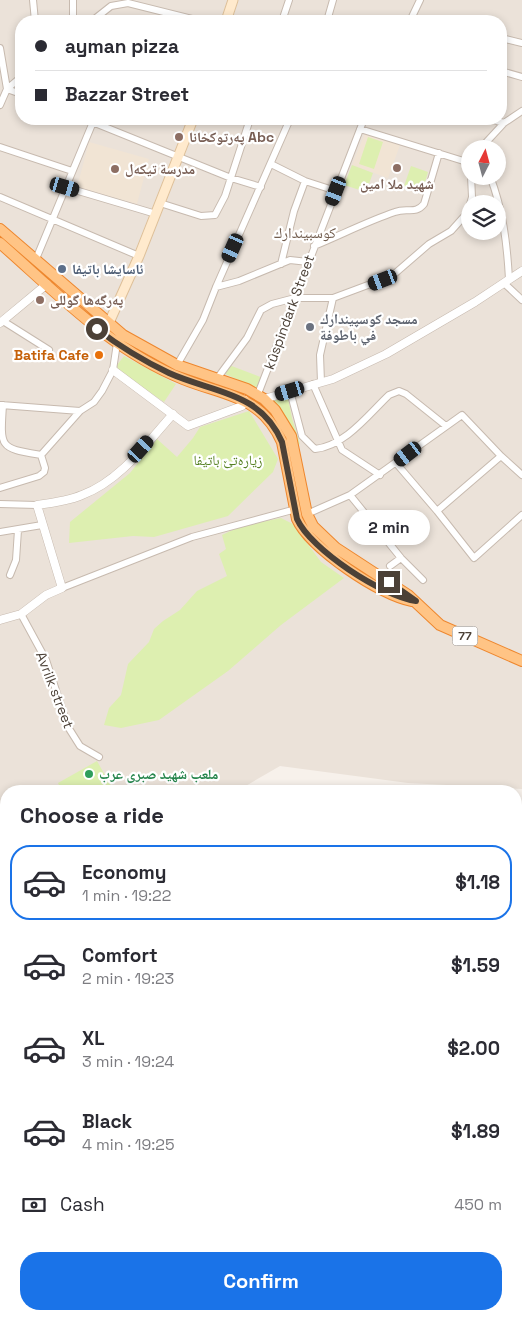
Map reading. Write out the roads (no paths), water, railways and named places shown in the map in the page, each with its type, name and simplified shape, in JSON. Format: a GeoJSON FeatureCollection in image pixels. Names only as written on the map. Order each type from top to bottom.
{"type":"FeatureCollection","features":[{"type":"Feature","properties":{"kind":"highway"},"geometry":{"type":"LineString","coordinates":[[0,229],[108,325],[130,340],[177,365],[261,397],[280,416],[291,436],[307,514],[313,526],[336,548],[416,601]]}},
{"type":"Feature","properties":{"kind":"highway"},"geometry":{"type":"LineString","coordinates":[[0,243],[75,310],[117,343],[170,373],[245,400],[261,410],[277,430],[285,454],[300,526],[326,554],[382,589],[404,600],[416,601]]}},
{"type":"Feature","properties":{"kind":"highway"},"geometry":{"type":"LineString","coordinates":[[75,310],[83,302]]}},
{"type":"Feature","properties":{"kind":"highway","name":"77"},"geometry":{"type":"LineString","coordinates":[[416,601],[440,624],[522,660]]}},
{"type":"Feature","properties":{"kind":"main road"},"geometry":{"type":"LineString","coordinates":[[228,15],[234,0]]}},
{"type":"Feature","properties":{"kind":"main road"},"geometry":{"type":"LineString","coordinates":[[108,325],[139,256],[191,125]]}},
{"type":"Feature","properties":{"kind":"street"},"geometry":{"type":"LineString","coordinates":[[33,0],[34,15]]}},
{"type":"Feature","properties":{"kind":"street"},"geometry":{"type":"LineString","coordinates":[[73,0],[73,15]]}},
{"type":"Feature","properties":{"kind":"street"},"geometry":{"type":"LineString","coordinates":[[284,15],[288,0]]}},
{"type":"Feature","properties":{"kind":"street"},"geometry":{"type":"LineString","coordinates":[[329,15],[333,0]]}},
{"type":"Feature","properties":{"kind":"street"},"geometry":{"type":"LineString","coordinates":[[413,15],[420,0]]}},
{"type":"Feature","properties":{"kind":"street"},"geometry":{"type":"LineString","coordinates":[[100,15],[111,6],[128,3],[176,15]]}},
{"type":"Feature","properties":{"kind":"street"},"geometry":{"type":"LineString","coordinates":[[507,39],[522,43]]}},
{"type":"Feature","properties":{"kind":"street"},"geometry":{"type":"LineString","coordinates":[[0,48],[7,89]]}},
{"type":"Feature","properties":{"kind":"street"},"geometry":{"type":"LineString","coordinates":[[507,73],[522,77]]}},
{"type":"Feature","properties":{"kind":"street"},"geometry":{"type":"LineString","coordinates":[[0,105],[7,89],[15,82]]}},
{"type":"Feature","properties":{"kind":"street"},"geometry":{"type":"LineString","coordinates":[[7,89],[15,92]]}},
{"type":"Feature","properties":{"kind":"street"},"geometry":{"type":"LineString","coordinates":[[507,121],[521,114]]}},
{"type":"Feature","properties":{"kind":"street"},"geometry":{"type":"LineString","coordinates":[[36,259],[92,125]]}},
{"type":"Feature","properties":{"kind":"street"},"geometry":{"type":"LineString","coordinates":[[100,125],[231,178],[261,187]]}},
{"type":"Feature","properties":{"kind":"street"},"geometry":{"type":"LineString","coordinates":[[160,203],[201,216],[215,215],[226,196],[248,125]]}},
{"type":"Feature","properties":{"kind":"street"},"geometry":{"type":"LineString","coordinates":[[177,365],[203,320],[287,125]]}},
{"type":"Feature","properties":{"kind":"street","name":"kûspindark Street"},"geometry":{"type":"LineString","coordinates":[[261,397],[308,262],[362,125]]}},
{"type":"Feature","properties":{"kind":"street"},"geometry":{"type":"LineString","coordinates":[[488,140],[502,125]]}},
{"type":"Feature","properties":{"kind":"street"},"geometry":{"type":"LineString","coordinates":[[360,129],[461,159]]}},
{"type":"Feature","properties":{"kind":"street"},"geometry":{"type":"LineString","coordinates":[[0,146],[72,171]]}},
{"type":"Feature","properties":{"kind":"street"},"geometry":{"type":"LineString","coordinates":[[314,246],[396,211],[421,209],[439,153]]}},
{"type":"Feature","properties":{"kind":"street"},"geometry":{"type":"LineString","coordinates":[[271,164],[305,182],[336,191]]}},
{"type":"Feature","properties":{"kind":"street"},"geometry":{"type":"LineString","coordinates":[[281,264],[294,211],[305,182]]}},
{"type":"Feature","properties":{"kind":"street"},"geometry":{"type":"LineString","coordinates":[[493,185],[502,212],[506,234],[507,281],[522,300]]}},
{"type":"Feature","properties":{"kind":"street"},"geometry":{"type":"LineString","coordinates":[[65,187],[156,214]]}},
{"type":"Feature","properties":{"kind":"street"},"geometry":{"type":"LineString","coordinates":[[0,197],[139,256]]}},
{"type":"Feature","properties":{"kind":"street"},"geometry":{"type":"LineString","coordinates":[[216,380],[247,338],[261,310],[272,304],[295,298],[333,298],[392,276],[429,244],[451,231],[461,220]]}},
{"type":"Feature","properties":{"kind":"street"},"geometry":{"type":"LineString","coordinates":[[216,287],[239,281],[290,260],[308,262]]}},
{"type":"Feature","properties":{"kind":"street"},"geometry":{"type":"LineString","coordinates":[[261,397],[321,382],[386,354],[522,271]]}},
{"type":"Feature","properties":{"kind":"street"},"geometry":{"type":"LineString","coordinates":[[47,284],[2,322],[49,350]]}},
{"type":"Feature","properties":{"kind":"street"},"geometry":{"type":"LineString","coordinates":[[321,382],[320,355],[333,298]]}},
{"type":"Feature","properties":{"kind":"street"},"geometry":{"type":"LineString","coordinates":[[41,455],[80,411],[94,402],[102,391],[112,370],[117,343]]}},
{"type":"Feature","properties":{"kind":"street"},"geometry":{"type":"LineString","coordinates":[[112,370],[188,426],[242,406],[245,400]]}},
{"type":"Feature","properties":{"kind":"street"},"geometry":{"type":"LineString","coordinates":[[313,384],[342,450],[380,475]]}},
{"type":"Feature","properties":{"kind":"street"},"geometry":{"type":"LineString","coordinates":[[290,391],[302,436],[314,449],[324,448],[339,442],[390,396],[399,391],[406,394],[446,426]]}},
{"type":"Feature","properties":{"kind":"street"},"geometry":{"type":"LineString","coordinates":[[41,455],[11,450],[6,447],[1,437],[2,405],[80,411]]}},
{"type":"Feature","properties":{"kind":"street"},"geometry":{"type":"LineString","coordinates":[[0,504],[37,505],[82,495],[98,487],[131,461],[173,414]]}},
{"type":"Feature","properties":{"kind":"street"},"geometry":{"type":"LineString","coordinates":[[307,514],[350,495],[462,415],[522,475]]}},
{"type":"Feature","properties":{"kind":"street"},"geometry":{"type":"LineString","coordinates":[[0,488],[39,476],[44,472],[45,468],[41,455]]}},
{"type":"Feature","properties":{"kind":"street"},"geometry":{"type":"LineString","coordinates":[[437,511],[501,456]]}},
{"type":"Feature","properties":{"kind":"street"},"geometry":{"type":"LineString","coordinates":[[396,463],[474,558],[522,515]]}},
{"type":"Feature","properties":{"kind":"street"},"geometry":{"type":"LineString","coordinates":[[350,495],[401,558],[422,580]]}},
{"type":"Feature","properties":{"kind":"street"},"geometry":{"type":"LineString","coordinates":[[37,505],[62,588]]}},
{"type":"Feature","properties":{"kind":"street"},"geometry":{"type":"LineString","coordinates":[[0,620],[21,614],[46,596],[62,588],[192,537],[296,509]]}},
{"type":"Feature","properties":{"kind":"street"},"geometry":{"type":"LineString","coordinates":[[0,532],[42,526]]}},
{"type":"Feature","properties":{"kind":"street"},"geometry":{"type":"LineString","coordinates":[[10,575],[16,560],[18,530]]}},
{"type":"Feature","properties":{"kind":"street"},"geometry":{"type":"LineString","coordinates":[[390,566],[401,558]]}},
{"type":"Feature","properties":{"kind":"street","name":"Avrilk street"},"geometry":{"type":"LineString","coordinates":[[21,614],[46,660],[68,727],[80,746],[99,756]]}},
{"type":"Feature","properties":{"kind":"place","name":"په‌رتوكخانا Abc"},"geometry":{"type":"Point","coordinates":[179,137]}},
{"type":"Feature","properties":{"kind":"place","name":"شهيد ملا امين"},"geometry":{"type":"Point","coordinates":[397,168]}},
{"type":"Feature","properties":{"kind":"place","name":"مدرسة تيكه‌ل"},"geometry":{"type":"Point","coordinates":[115,169]}},
{"type":"Feature","properties":{"kind":"place","name":"ئاسایشا باتیفا"},"geometry":{"type":"Point","coordinates":[62,269]}},
{"type":"Feature","properties":{"kind":"place","name":"په‌رگه‌ها گوللی"},"geometry":{"type":"Point","coordinates":[40,300]}},
{"type":"Feature","properties":{"kind":"place","name":"مسجد كوسپيندارك في باطوفة"},"geometry":{"type":"Point","coordinates":[310,327]}},
{"type":"Feature","properties":{"kind":"place","name":"Batifa Cafe"},"geometry":{"type":"Point","coordinates":[99,355]}},
{"type":"Feature","properties":{"kind":"place","name":"ملعب شهيد صبرى عرب"},"geometry":{"type":"Point","coordinates":[89,774]}},
{"type":"Feature","properties":{"kind":"district","name":"كوسبيندارك"},"geometry":{"type":"Point","coordinates":[305,232]}},
{"type":"Feature","properties":{"kind":"park label","name":"زياره‌تێ باتيفا"},"geometry":{"type":"Point","coordinates":[228,460]}}]}
